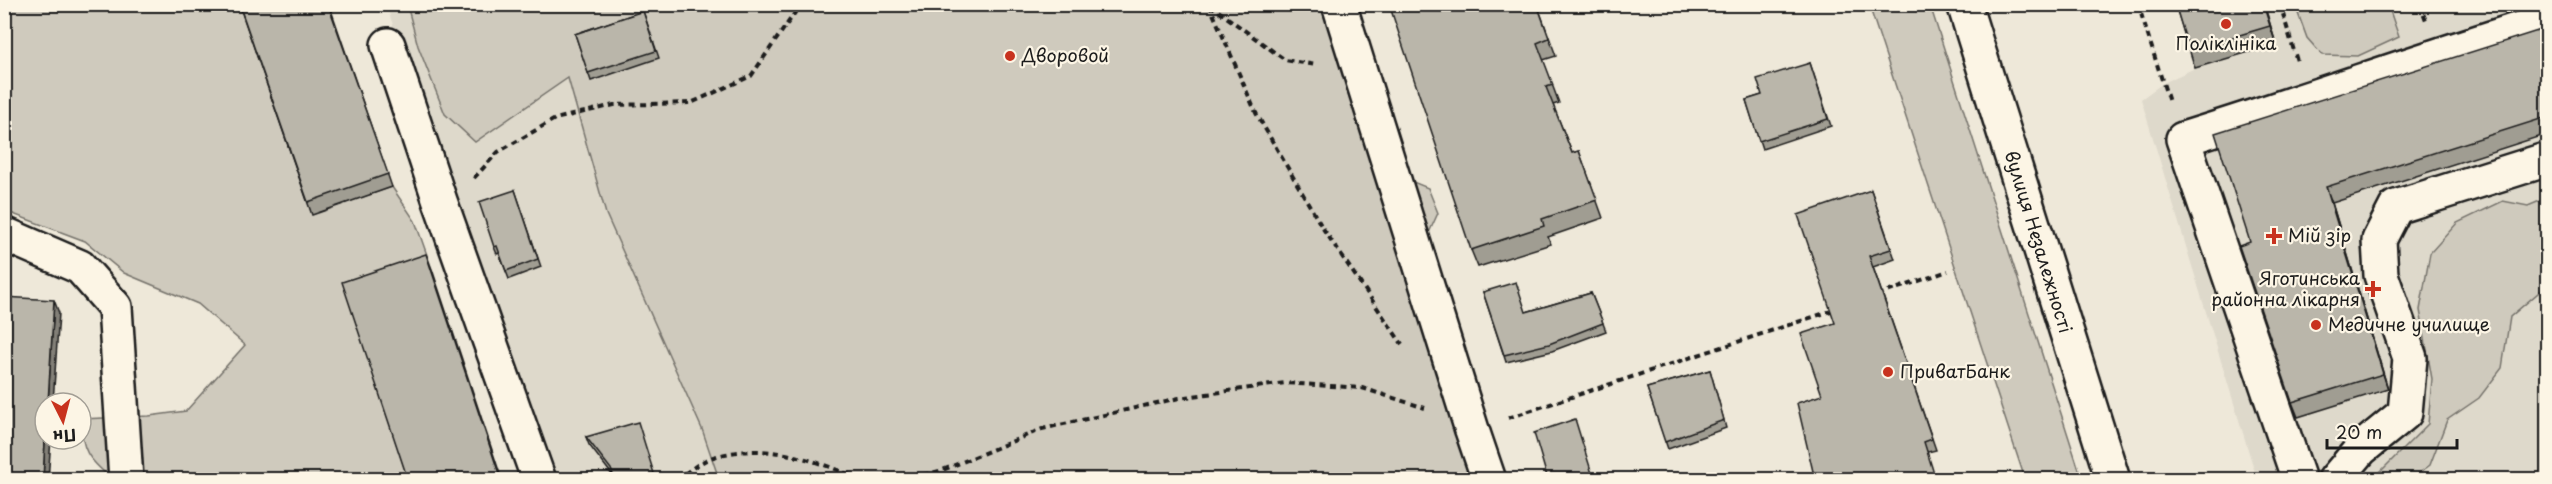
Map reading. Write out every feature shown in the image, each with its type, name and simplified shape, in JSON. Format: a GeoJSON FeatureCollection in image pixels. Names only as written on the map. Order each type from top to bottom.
{"type":"FeatureCollection","features":[{"type":"Feature","properties":{"kind":"main road"},"geometry":{"type":"LineString","coordinates":[[1339,4],[1489,480]]}},
{"type":"Feature","properties":{"kind":"main road","name":"вулиця Незалежності"},"geometry":{"type":"LineString","coordinates":[[1964,4],[2113,480]]}},
{"type":"Feature","properties":{"kind":"main road"},"geometry":{"type":"LineString","coordinates":[[2299,480],[2182,140],[2547,20]]}},
{"type":"Feature","properties":{"kind":"main road"},"geometry":{"type":"LineString","coordinates":[[388,45],[538,480]]}},
{"type":"Feature","properties":{"kind":"main road"},"geometry":{"type":"LineString","coordinates":[[2336,480],[2361,448],[2405,413],[2410,358],[2381,275],[2379,240],[2396,207],[2547,159]]}},
{"type":"Feature","properties":{"kind":"main road"},"geometry":{"type":"LineString","coordinates":[[4,234],[80,267],[115,307],[126,480]]}},
{"type":"Feature","properties":{"kind":"path"},"geometry":{"type":"LineString","coordinates":[[440,201],[469,184],[498,152],[555,119],[614,105],[691,103],[752,76],[801,4]]}},
{"type":"Feature","properties":{"kind":"path"},"geometry":{"type":"LineString","coordinates":[[1209,4],[1285,60],[1360,73]]}},
{"type":"Feature","properties":{"kind":"path"},"geometry":{"type":"LineString","coordinates":[[1209,4],[1256,113],[1322,227],[1408,353]]}},
{"type":"Feature","properties":{"kind":"path"},"geometry":{"type":"LineString","coordinates":[[2138,4],[2182,140]]}},
{"type":"Feature","properties":{"kind":"path"},"geometry":{"type":"LineString","coordinates":[[2280,4],[2308,100]]}},
{"type":"Feature","properties":{"kind":"path"},"geometry":{"type":"LineString","coordinates":[[1870,297],[1948,271]]}},
{"type":"Feature","properties":{"kind":"path"},"geometry":{"type":"LineString","coordinates":[[903,480],[943,470],[1041,429],[1179,398],[1285,383],[1362,388],[1444,413],[1472,430],[1837,309]]}},
{"type":"Feature","properties":{"kind":"path"},"geometry":{"type":"LineString","coordinates":[[676,480],[715,456],[761,450],[810,458],[862,480]]}},
{"type":"Feature","properties":{"kind":"shaded area"},"geometry":{"type":"Polygon","coordinates":[[[9,4],[239,5],[312,214],[392,187],[415,221],[433,272],[349,300],[408,479],[112,479],[97,466],[87,451],[93,451],[93,418],[149,416],[186,411],[245,345],[198,304],[124,273],[85,241],[5,211],[4,9],[9,4]]]}},
{"type":"Feature","properties":{"kind":"shaded area"},"geometry":{"type":"Polygon","coordinates":[[[386,5],[407,5],[418,46],[568,77],[606,214],[702,430],[719,479],[555,479],[386,5]]]}},
{"type":"Feature","properties":{"kind":"shaded area"},"geometry":{"type":"Polygon","coordinates":[[[407,5],[1357,5],[1408,180],[1428,188],[1438,213],[1428,235],[1472,479],[719,479],[702,429],[606,214],[568,78],[475,142],[445,114],[418,46],[407,5]]]}},
{"type":"Feature","properties":{"kind":"shaded area"},"geometry":{"type":"Polygon","coordinates":[[[1869,5],[1930,5],[2082,479],[2025,479],[1869,5]]]}},
{"type":"Feature","properties":{"kind":"shaded area","name":"Яготинська районна лікарня"},"geometry":{"type":"Polygon","coordinates":[[[2176,5],[2547,5],[2547,479],[2257,479],[2141,99],[2163,83],[2195,68],[2176,5]]]}},
{"type":"Feature","properties":{"kind":"shaded area"},"geometry":{"type":"Polygon","coordinates":[[[2295,5],[2388,5],[2399,37],[2358,56],[2322,55],[2307,38],[2295,5]]]}},
{"type":"Feature","properties":{"kind":"shaded area"},"geometry":{"type":"Polygon","coordinates":[[[2547,198],[2547,287],[2510,317],[2502,368],[2479,398],[2447,420],[2430,465],[2411,479],[2373,479],[2428,424],[2432,379],[2420,310],[2430,253],[2457,223],[2503,201],[2528,206],[2547,198]]]}},
{"type":"Feature","properties":{"kind":"building"},"geometry":{"type":"Polygon","coordinates":[[[239,4],[328,4],[388,174],[308,202],[239,4]]]}},
{"type":"Feature","properties":{"kind":"building"},"geometry":{"type":"Polygon","coordinates":[[[1389,4],[1537,4],[1549,38],[1537,43],[1553,85],[1546,87],[1572,153],[1579,151],[1597,200],[1542,219],[1544,226],[1471,250],[1389,4]]]}},
{"type":"Feature","properties":{"kind":"building","name":"Поліклініка"},"geometry":{"type":"Polygon","coordinates":[[[2175,4],[2263,4],[2270,26],[2189,50],[2175,4]]]}},
{"type":"Feature","properties":{"kind":"building"},"geometry":{"type":"Polygon","coordinates":[[[643,11],[656,51],[588,73],[575,34],[643,11]]]}},
{"type":"Feature","properties":{"kind":"building"},"geometry":{"type":"Polygon","coordinates":[[[2547,28],[2547,117],[2326,187],[2383,374],[2292,402],[2239,246],[2250,242],[2215,133],[2547,28]]]}},
{"type":"Feature","properties":{"kind":"building"},"geometry":{"type":"Polygon","coordinates":[[[1810,63],[1828,119],[1759,141],[1746,100],[1762,95],[1757,79],[1810,63]]]}},
{"type":"Feature","properties":{"kind":"building"},"geometry":{"type":"Polygon","coordinates":[[[515,190],[538,259],[506,271],[497,246],[494,247],[479,202],[515,190]]]}},
{"type":"Feature","properties":{"kind":"building"},"geometry":{"type":"Polygon","coordinates":[[[1871,190],[1891,249],[1869,256],[1932,439],[1924,442],[1936,480],[1815,480],[1797,403],[1822,395],[1801,334],[1835,323],[1798,215],[1871,190]]]}},
{"type":"Feature","properties":{"kind":"building"},"geometry":{"type":"Polygon","coordinates":[[[426,254],[501,480],[408,480],[342,282],[426,254]]]}},
{"type":"Feature","properties":{"kind":"building"},"geometry":{"type":"Polygon","coordinates":[[[1516,282],[1526,312],[1591,293],[1603,323],[1549,344],[1504,355],[1483,292],[1516,282]]]}},
{"type":"Feature","properties":{"kind":"building"},"geometry":{"type":"Polygon","coordinates":[[[4,297],[54,300],[49,391],[33,391],[33,451],[44,451],[43,480],[4,480],[4,297]]]}},
{"type":"Feature","properties":{"kind":"building"},"geometry":{"type":"Polygon","coordinates":[[[1710,370],[1724,420],[1665,442],[1647,388],[1710,370]]]}},
{"type":"Feature","properties":{"kind":"building"},"geometry":{"type":"Polygon","coordinates":[[[1575,419],[1594,480],[1548,480],[1534,433],[1575,419]]]}},
{"type":"Feature","properties":{"kind":"building"},"geometry":{"type":"Polygon","coordinates":[[[638,422],[656,480],[615,480],[611,469],[586,437],[638,422]]]}},
{"type":"Feature","properties":{"kind":"place","name":"Поліклініка"},"geometry":{"type":"Point","coordinates":[2226,24]}},
{"type":"Feature","properties":{"kind":"place","name":"Дворовой"},"geometry":{"type":"Point","coordinates":[1010,56]}},
{"type":"Feature","properties":{"kind":"place","name":"Мій зір"},"geometry":{"type":"Point","coordinates":[2274,236]}},
{"type":"Feature","properties":{"kind":"place","name":"Яготинська районна лікарня"},"geometry":{"type":"Point","coordinates":[2373,289]}},
{"type":"Feature","properties":{"kind":"place","name":"Медичне училище"},"geometry":{"type":"Point","coordinates":[2316,325]}},
{"type":"Feature","properties":{"kind":"place","name":"ПриватБанк"},"geometry":{"type":"Point","coordinates":[1888,372]}}]}
